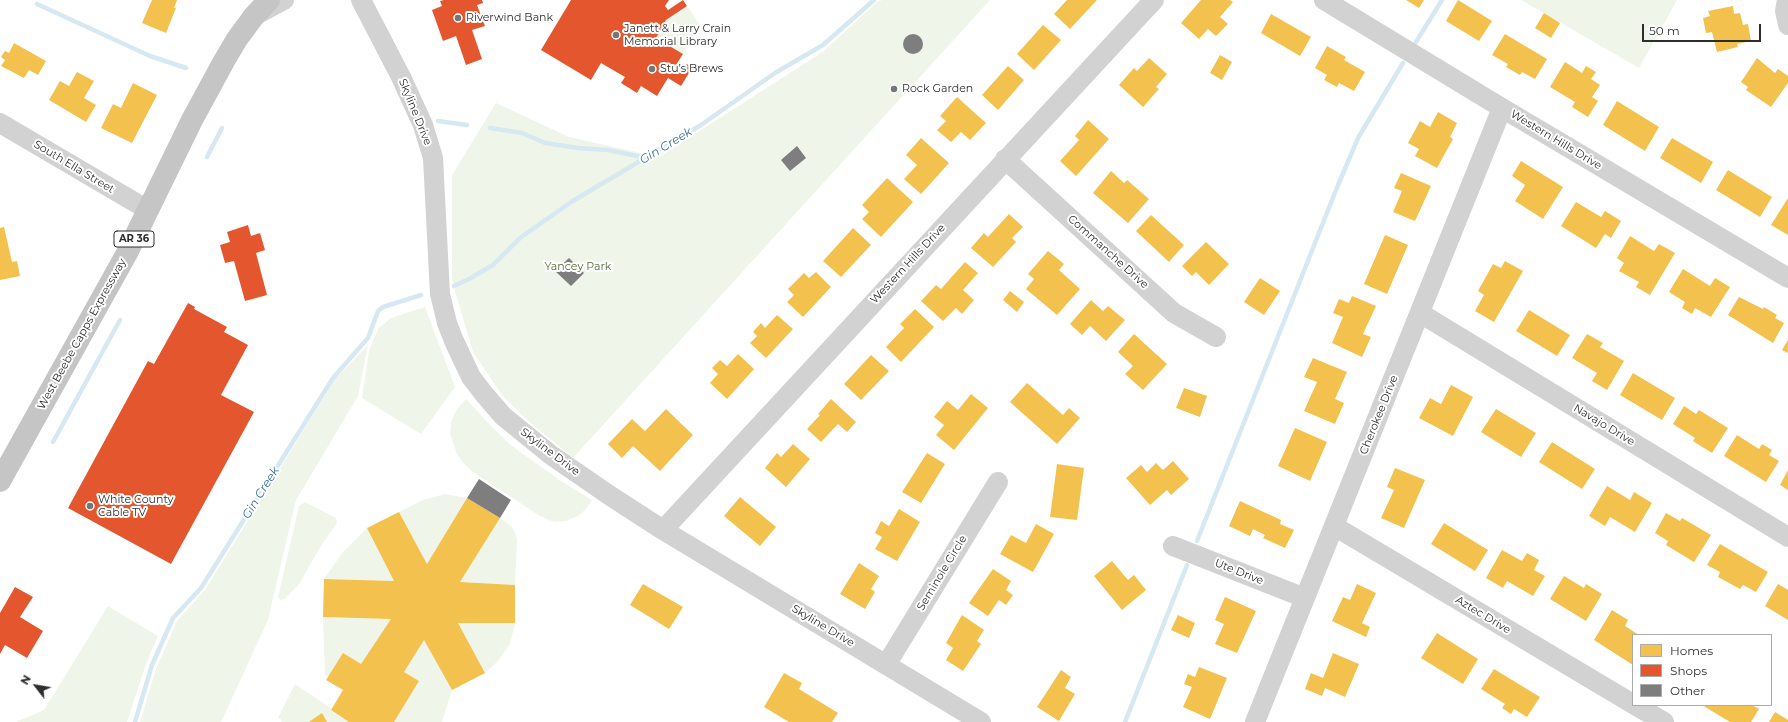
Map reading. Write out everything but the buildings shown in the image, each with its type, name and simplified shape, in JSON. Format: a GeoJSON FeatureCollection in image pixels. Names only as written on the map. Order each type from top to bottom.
{"type":"FeatureCollection","features":[{"type":"Feature","properties":{"kind":"main road","name":"West Beebe Capps Expressway"},"geometry":{"type":"LineString","coordinates":[[0,481],[127,253],[192,120],[224,61],[259,8],[269,0]]}},
{"type":"Feature","properties":{"kind":"street"},"geometry":{"type":"LineString","coordinates":[[259,8],[284,0]]}},
{"type":"Feature","properties":{"kind":"street"},"geometry":{"type":"LineString","coordinates":[[346,0],[357,9],[382,39]]}},
{"type":"Feature","properties":{"kind":"street","name":"Skyline Drive"},"geometry":{"type":"LineString","coordinates":[[361,0],[382,39],[423,125],[434,158],[440,294],[447,323],[471,377],[503,416],[551,455],[663,530],[981,722]]}},
{"type":"Feature","properties":{"kind":"street"},"geometry":{"type":"LineString","coordinates":[[376,0],[378,22],[382,39]]}},
{"type":"Feature","properties":{"kind":"street","name":"Western Hills Drive"},"geometry":{"type":"LineString","coordinates":[[663,530],[1005,159],[1154,0]]}},
{"type":"Feature","properties":{"kind":"street","name":"Western Hills Drive"},"geometry":{"type":"LineString","coordinates":[[1324,0],[1788,278]]}},
{"type":"Feature","properties":{"kind":"street"},"geometry":{"type":"LineString","coordinates":[[1787,0],[1785,11],[1788,25]]}},
{"type":"Feature","properties":{"kind":"street","name":"Cherokee Drive"},"geometry":{"type":"LineString","coordinates":[[1255,722],[1502,108]]}},
{"type":"Feature","properties":{"kind":"street","name":"South Ella Street"},"geometry":{"type":"LineString","coordinates":[[0,123],[148,210]]}},
{"type":"Feature","properties":{"kind":"street","name":"Commanche Drive"},"geometry":{"type":"LineString","coordinates":[[1005,159],[1174,313],[1216,337]]}},
{"type":"Feature","properties":{"kind":"street","name":"Navajo Drive"},"geometry":{"type":"LineString","coordinates":[[1420,313],[1788,537]]}},
{"type":"Feature","properties":{"kind":"street","name":"Seminole Circle"},"geometry":{"type":"LineString","coordinates":[[886,665],[998,482]]}},
{"type":"Feature","properties":{"kind":"street","name":"Aztec Drive"},"geometry":{"type":"LineString","coordinates":[[1334,526],[1632,703]]}},
{"type":"Feature","properties":{"kind":"street","name":"Ute Drive"},"geometry":{"type":"LineString","coordinates":[[1173,546],[1305,598]]}},
{"type":"Feature","properties":{"kind":"street","name":"Aztec Drive"},"geometry":{"type":"LineString","coordinates":[[1637,706],[1664,722]]}},
{"type":"Feature","properties":{"kind":"green space","name":"Yancey Park"},"geometry":{"type":"Polygon","coordinates":[[[882,0],[990,0],[573,458],[527,420],[502,395],[473,352],[454,288],[452,278],[452,175],[496,103],[569,137],[659,157],[824,51],[877,2],[882,0]]]}},
{"type":"Feature","properties":{"kind":"green space"},"geometry":{"type":"Polygon","coordinates":[[[1521,0],[1677,0],[1639,68],[1521,0]]]}},
{"type":"Feature","properties":{"kind":"green space"},"geometry":{"type":"Polygon","coordinates":[[[687,6],[700,25],[683,54],[656,38],[666,20],[687,6]]]}},
{"type":"Feature","properties":{"kind":"green space"},"geometry":{"type":"Polygon","coordinates":[[[425,307],[455,387],[421,434],[362,398],[369,351],[378,329],[391,318],[425,307]]]}},
{"type":"Feature","properties":{"kind":"green space"},"geometry":{"type":"Polygon","coordinates":[[[368,345],[358,396],[296,500],[268,620],[221,722],[140,722],[156,669],[177,621],[205,590],[335,379],[368,345]]]}},
{"type":"Feature","properties":{"kind":"green space"},"geometry":{"type":"Polygon","coordinates":[[[466,399],[512,446],[561,481],[592,500],[586,509],[578,516],[566,521],[554,522],[540,516],[473,472],[463,463],[457,454],[450,434],[451,422],[457,409],[466,399]]]}},
{"type":"Feature","properties":{"kind":"green space"},"geometry":{"type":"Polygon","coordinates":[[[445,494],[467,498],[427,564],[399,512],[423,500],[445,494]]]}},
{"type":"Feature","properties":{"kind":"green space"},"geometry":{"type":"Polygon","coordinates":[[[305,502],[336,518],[337,523],[319,549],[300,583],[285,599],[280,600],[278,597],[299,506],[305,502]]]}},
{"type":"Feature","properties":{"kind":"green space"},"geometry":{"type":"Polygon","coordinates":[[[500,518],[512,527],[517,540],[515,585],[460,582],[500,518]]]}},
{"type":"Feature","properties":{"kind":"green space"},"geometry":{"type":"Polygon","coordinates":[[[367,528],[394,581],[324,579],[342,553],[367,528]]]}},
{"type":"Feature","properties":{"kind":"green space"},"geometry":{"type":"Polygon","coordinates":[[[108,606],[158,636],[147,661],[127,722],[16,722],[44,710],[108,606]]]}},
{"type":"Feature","properties":{"kind":"green space"},"geometry":{"type":"Polygon","coordinates":[[[323,617],[391,619],[361,664],[328,677],[325,675],[323,617]]]}},
{"type":"Feature","properties":{"kind":"green space"},"geometry":{"type":"Polygon","coordinates":[[[458,623],[515,623],[510,644],[498,661],[485,673],[458,623]]]}},
{"type":"Feature","properties":{"kind":"green space"},"geometry":{"type":"Polygon","coordinates":[[[424,640],[452,690],[442,722],[394,722],[419,681],[404,672],[424,640]]]}},
{"type":"Feature","properties":{"kind":"green space"},"geometry":{"type":"Polygon","coordinates":[[[295,684],[332,709],[331,711],[349,722],[327,722],[322,713],[310,722],[281,722],[282,720],[278,718],[295,684]]]}},
{"type":"Feature","properties":{"kind":"waterway","name":"Gin Creek"},"geometry":{"type":"LineString","coordinates":[[454,286],[493,265],[520,238],[571,202],[701,125],[775,73],[823,45],[874,0]]}},
{"type":"Feature","properties":{"kind":"waterway"},"geometry":{"type":"LineString","coordinates":[[1416,42],[1442,0]]}},
{"type":"Feature","properties":{"kind":"waterway"},"geometry":{"type":"LineString","coordinates":[[37,4],[150,56],[186,68]]}},
{"type":"Feature","properties":{"kind":"waterway"},"geometry":{"type":"LineString","coordinates":[[1197,541],[1358,138],[1403,63]]}},
{"type":"Feature","properties":{"kind":"waterway"},"geometry":{"type":"LineString","coordinates":[[438,121],[467,125]]}},
{"type":"Feature","properties":{"kind":"waterway"},"geometry":{"type":"LineString","coordinates":[[207,157],[222,128]]}},
{"type":"Feature","properties":{"kind":"waterway"},"geometry":{"type":"LineString","coordinates":[[490,128],[522,133],[545,143],[578,148],[608,150],[647,158]]}},
{"type":"Feature","properties":{"kind":"waterway","name":"Gin Creek"},"geometry":{"type":"LineString","coordinates":[[135,722],[152,665],[173,618],[201,588],[333,378],[368,338],[378,311],[383,307],[421,295]]}},
{"type":"Feature","properties":{"kind":"waterway"},"geometry":{"type":"LineString","coordinates":[[53,442],[120,320]]}},
{"type":"Feature","properties":{"kind":"waterway"},"geometry":{"type":"LineString","coordinates":[[1125,722],[1187,565]]}},
{"type":"Feature","properties":{"kind":"place","name":"Riverwind Bank"},"geometry":{"type":"Point","coordinates":[458,18]}},
{"type":"Feature","properties":{"kind":"place","name":"Janett & Larry Crain Memorial Library"},"geometry":{"type":"Point","coordinates":[616,35]}},
{"type":"Feature","properties":{"kind":"place","name":"Stu’s Brews"},"geometry":{"type":"Point","coordinates":[652,69]}},
{"type":"Feature","properties":{"kind":"place","name":"Rock Garden"},"geometry":{"type":"Point","coordinates":[894,89]}},
{"type":"Feature","properties":{"kind":"place","name":"White County Cable TV"},"geometry":{"type":"Point","coordinates":[90,506]}}]}
